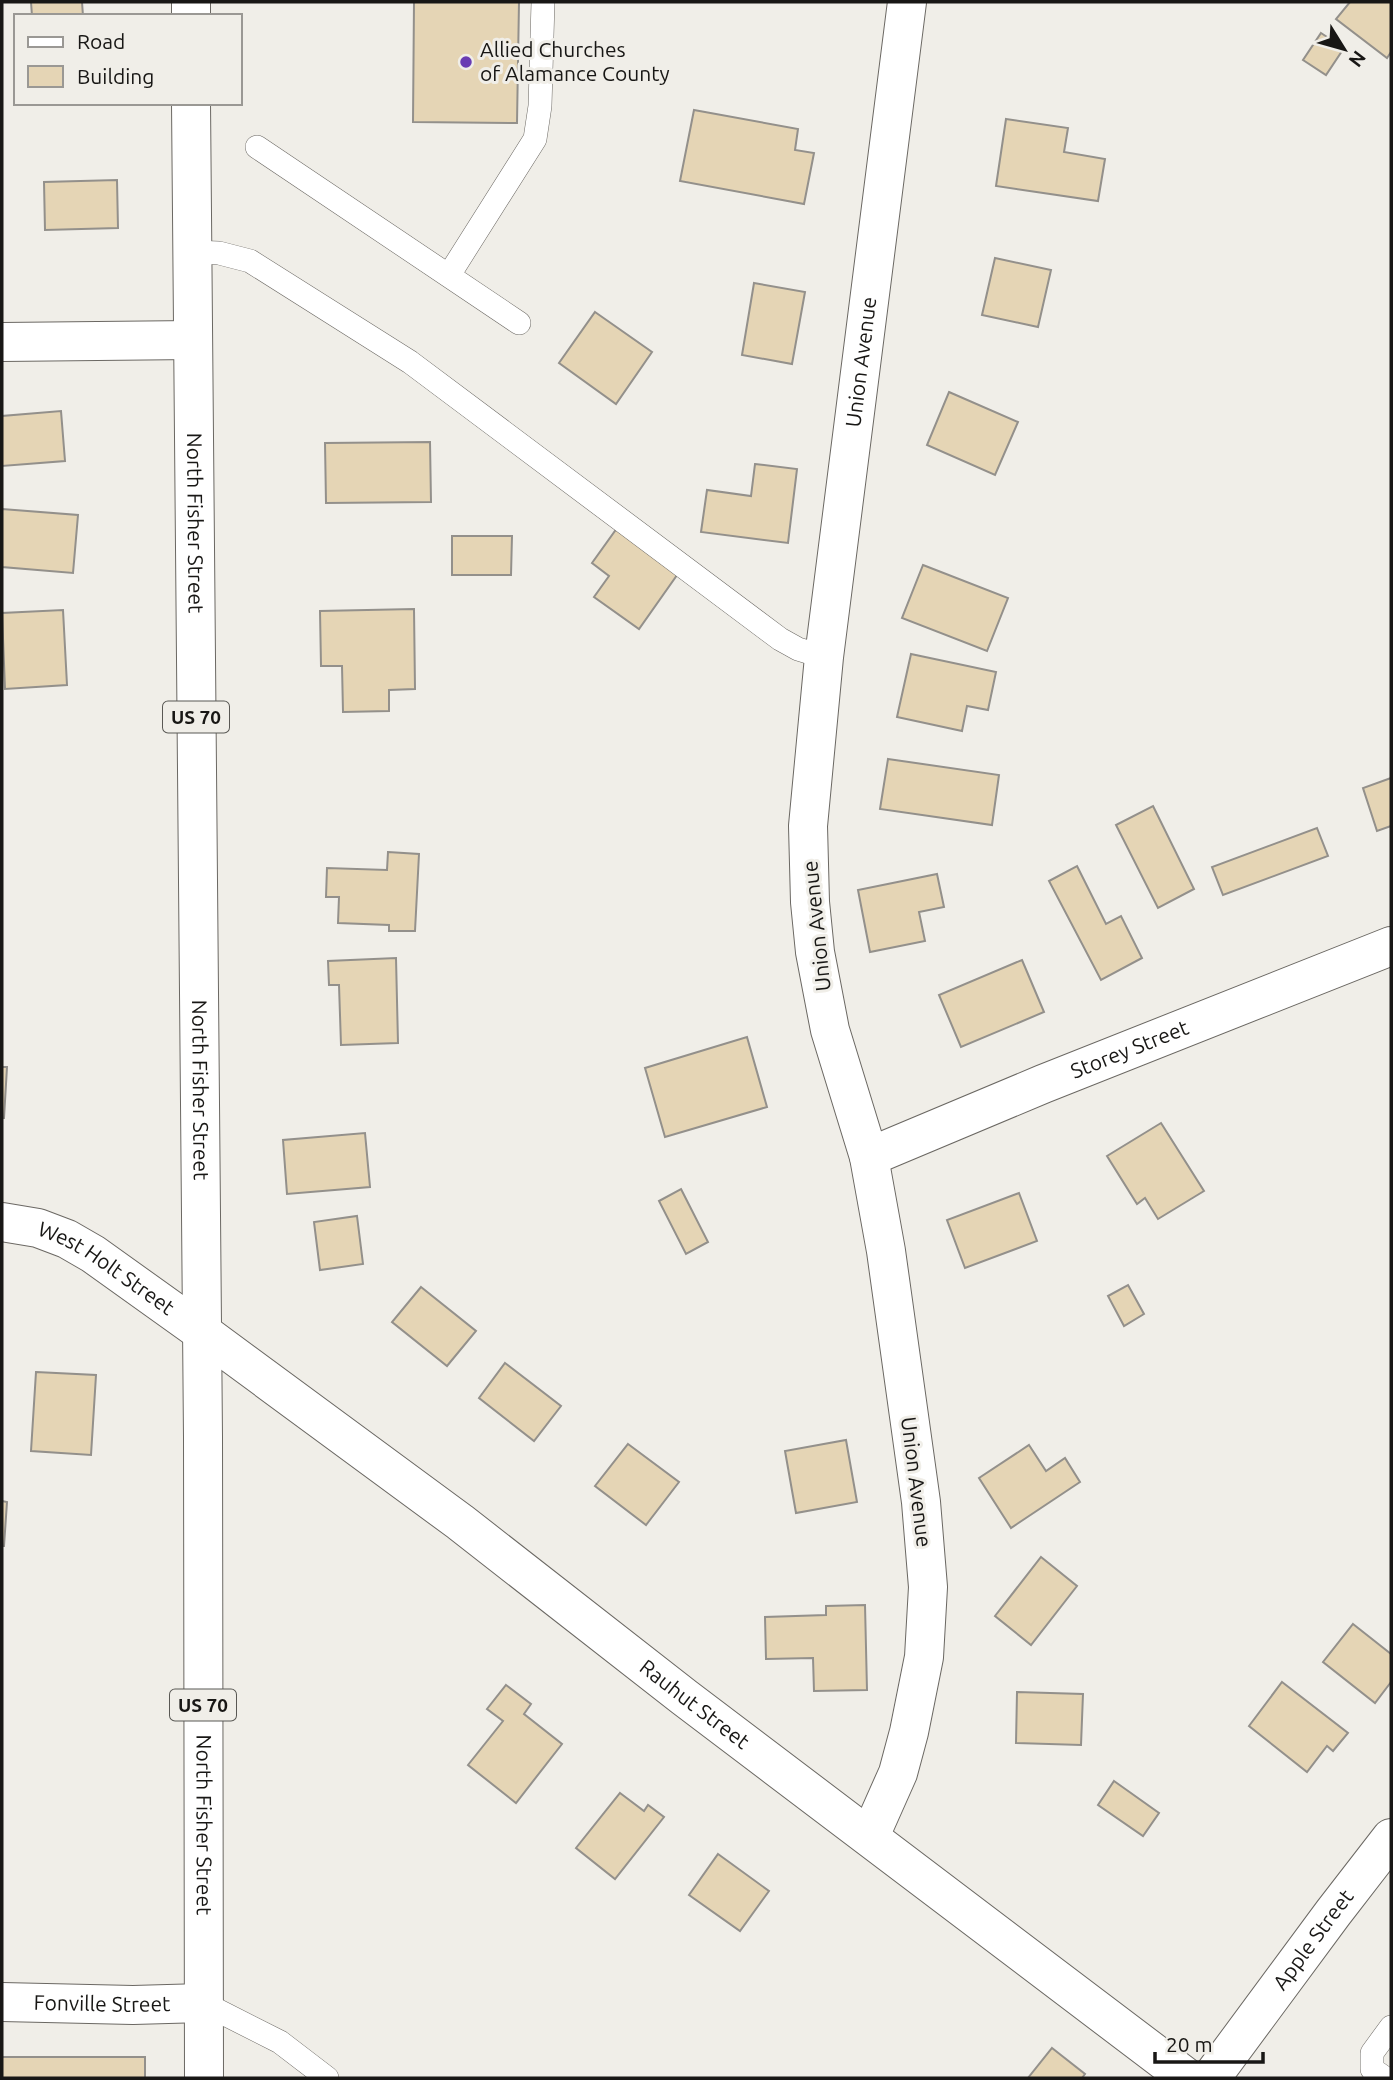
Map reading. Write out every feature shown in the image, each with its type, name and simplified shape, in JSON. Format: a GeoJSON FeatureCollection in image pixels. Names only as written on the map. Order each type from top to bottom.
{"type":"FeatureCollection","features":[{"type":"Feature","properties":{"kind":"main road","name":"Union Avenue"},"geometry":{"type":"LineString","coordinates":[[870,1836],[898,1773],[909,1732],[923,1657],[928,1587],[921,1502],[886,1251],[869,1157],[830,1030],[815,952],[810,902],[808,826],[824,657],[906,2]]}},
{"type":"Feature","properties":{"kind":"main road","name":"North Fisher Street"},"geometry":{"type":"LineString","coordinates":[[191,105],[202,1332],[204,2078]]}},
{"type":"Feature","properties":{"kind":"main road"},"geometry":{"type":"LineString","coordinates":[[2,342],[193,340]]}},
{"type":"Feature","properties":{"kind":"main road","name":"Storey Street"},"geometry":{"type":"LineString","coordinates":[[869,1157],[1043,1084],[1391,946]]}},
{"type":"Feature","properties":{"kind":"main road","name":"West Holt Street"},"geometry":{"type":"LineString","coordinates":[[2,1222],[38,1227],[67,1239],[93,1254],[202,1332]]}},
{"type":"Feature","properties":{"kind":"main road","name":"Rauhut Street"},"geometry":{"type":"LineString","coordinates":[[202,1332],[460,1522],[684,1697],[1187,2078]]}},
{"type":"Feature","properties":{"kind":"main road","name":"Apple Street"},"geometry":{"type":"LineString","coordinates":[[1211,2078],[1391,1838]]}},
{"type":"Feature","properties":{"kind":"main road","name":"Fonville Street"},"geometry":{"type":"LineString","coordinates":[[2,2002],[134,2005],[203,2003]]}},
{"type":"Feature","properties":{"kind":"lane"},"geometry":{"type":"LineString","coordinates":[[449,275],[521,166],[535,139],[540,106],[543,2]]}},
{"type":"Feature","properties":{"kind":"lane"},"geometry":{"type":"LineString","coordinates":[[257,147],[519,323]]}},
{"type":"Feature","properties":{"kind":"lane"},"geometry":{"type":"LineString","coordinates":[[193,252],[219,253],[250,261],[410,362],[780,639],[798,649],[824,657]]}},
{"type":"Feature","properties":{"kind":"lane"},"geometry":{"type":"LineString","coordinates":[[203,2003],[280,2042],[327,2078]]}},
{"type":"Feature","properties":{"kind":"lane"},"geometry":{"type":"LineString","coordinates":[[1379,2073],[1371,2053],[1391,2027]]}},
{"type":"Feature","properties":{"kind":"building"},"geometry":{"type":"Polygon","coordinates":[[[31,2],[82,2],[83,14],[32,14],[31,2]]]}},
{"type":"Feature","properties":{"kind":"building","name":"Allied Churches of Alamance County"},"geometry":{"type":"Polygon","coordinates":[[[414,2],[519,2],[517,123],[413,122],[414,2]]]}},
{"type":"Feature","properties":{"kind":"building"},"geometry":{"type":"Polygon","coordinates":[[[1350,2],[1391,2],[1391,52],[1387,58],[1336,19],[1350,2]]]}},
{"type":"Feature","properties":{"kind":"building"},"geometry":{"type":"Polygon","coordinates":[[[1321,33],[1344,48],[1326,75],[1303,60],[1321,33]]]}},
{"type":"Feature","properties":{"kind":"building"},"geometry":{"type":"Polygon","coordinates":[[[694,110],[798,129],[795,150],[814,153],[804,204],[680,181],[694,110]]]}},
{"type":"Feature","properties":{"kind":"building"},"geometry":{"type":"Polygon","coordinates":[[[1006,119],[1068,128],[1064,152],[1105,159],[1098,201],[996,186],[1006,119]]]}},
{"type":"Feature","properties":{"kind":"building"},"geometry":{"type":"Polygon","coordinates":[[[117,180],[118,228],[45,230],[44,182],[117,180]]]}},
{"type":"Feature","properties":{"kind":"building"},"geometry":{"type":"Polygon","coordinates":[[[995,258],[1051,270],[1038,327],[982,315],[995,258]]]}},
{"type":"Feature","properties":{"kind":"building"},"geometry":{"type":"Polygon","coordinates":[[[754,283],[805,292],[792,364],[742,355],[754,283]]]}},
{"type":"Feature","properties":{"kind":"building"},"geometry":{"type":"Polygon","coordinates":[[[595,312],[652,352],[616,404],[559,363],[595,312]]]}},
{"type":"Feature","properties":{"kind":"building"},"geometry":{"type":"Polygon","coordinates":[[[949,392],[1018,422],[995,475],[927,445],[949,392]]]}},
{"type":"Feature","properties":{"kind":"building"},"geometry":{"type":"Polygon","coordinates":[[[61,411],[65,461],[2,466],[2,416],[61,411]]]}},
{"type":"Feature","properties":{"kind":"building"},"geometry":{"type":"Polygon","coordinates":[[[430,442],[431,502],[326,503],[325,443],[430,442]]]}},
{"type":"Feature","properties":{"kind":"building"},"geometry":{"type":"Polygon","coordinates":[[[755,464],[797,469],[788,543],[701,532],[707,490],[751,496],[755,464]]]}},
{"type":"Feature","properties":{"kind":"building"},"geometry":{"type":"Polygon","coordinates":[[[2,509],[78,515],[73,573],[2,567],[2,509]]]}},
{"type":"Feature","properties":{"kind":"building"},"geometry":{"type":"Polygon","coordinates":[[[620,524],[682,568],[639,629],[594,597],[609,576],[592,563],[620,524]]]}},
{"type":"Feature","properties":{"kind":"building"},"geometry":{"type":"Polygon","coordinates":[[[452,536],[512,536],[511,575],[452,575],[452,536]]]}},
{"type":"Feature","properties":{"kind":"building"},"geometry":{"type":"Polygon","coordinates":[[[923,565],[1008,598],[987,651],[902,618],[923,565]]]}},
{"type":"Feature","properties":{"kind":"building"},"geometry":{"type":"Polygon","coordinates":[[[414,609],[415,689],[389,690],[389,711],[343,712],[342,666],[321,666],[320,611],[414,609]]]}},
{"type":"Feature","properties":{"kind":"building"},"geometry":{"type":"Polygon","coordinates":[[[63,610],[67,685],[5,689],[2,613],[63,610]]]}},
{"type":"Feature","properties":{"kind":"building"},"geometry":{"type":"Polygon","coordinates":[[[911,654],[996,672],[988,710],[967,706],[962,731],[897,717],[911,654]]]}},
{"type":"Feature","properties":{"kind":"building"},"geometry":{"type":"Polygon","coordinates":[[[888,759],[999,775],[992,825],[880,809],[888,759]]]}},
{"type":"Feature","properties":{"kind":"building"},"geometry":{"type":"Polygon","coordinates":[[[1391,778],[1391,826],[1377,831],[1363,788],[1391,778]]]}},
{"type":"Feature","properties":{"kind":"building"},"geometry":{"type":"Polygon","coordinates":[[[1153,806],[1194,889],[1158,908],[1116,825],[1153,806]]]}},
{"type":"Feature","properties":{"kind":"building"},"geometry":{"type":"Polygon","coordinates":[[[1317,828],[1328,856],[1223,895],[1212,867],[1317,828]]]}},
{"type":"Feature","properties":{"kind":"building"},"geometry":{"type":"Polygon","coordinates":[[[388,852],[419,854],[415,931],[389,931],[389,925],[338,923],[339,897],[326,897],[327,868],[387,870],[388,852]]]}},
{"type":"Feature","properties":{"kind":"building"},"geometry":{"type":"Polygon","coordinates":[[[1077,866],[1106,924],[1121,916],[1142,958],[1101,980],[1049,881],[1077,866]]]}},
{"type":"Feature","properties":{"kind":"building"},"geometry":{"type":"Polygon","coordinates":[[[937,874],[944,907],[919,912],[925,941],[870,952],[858,890],[937,874]]]}},
{"type":"Feature","properties":{"kind":"building"},"geometry":{"type":"Polygon","coordinates":[[[396,958],[398,1043],[341,1045],[339,985],[329,985],[328,961],[396,958]]]}},
{"type":"Feature","properties":{"kind":"building"},"geometry":{"type":"Polygon","coordinates":[[[1022,960],[1044,1012],[961,1047],[939,995],[1022,960]]]}},
{"type":"Feature","properties":{"kind":"building"},"geometry":{"type":"Polygon","coordinates":[[[747,1037],[767,1107],[665,1137],[645,1068],[747,1037]]]}},
{"type":"Feature","properties":{"kind":"building"},"geometry":{"type":"Polygon","coordinates":[[[2,1067],[7,1067],[4,1118],[2,1118],[2,1067]]]}},
{"type":"Feature","properties":{"kind":"building"},"geometry":{"type":"Polygon","coordinates":[[[1161,1123],[1204,1191],[1158,1219],[1145,1198],[1137,1204],[1107,1156],[1161,1123]]]}},
{"type":"Feature","properties":{"kind":"building"},"geometry":{"type":"Polygon","coordinates":[[[365,1133],[370,1187],[287,1194],[283,1140],[365,1133]]]}},
{"type":"Feature","properties":{"kind":"building"},"geometry":{"type":"Polygon","coordinates":[[[681,1189],[708,1242],[686,1254],[659,1201],[681,1189]]]}},
{"type":"Feature","properties":{"kind":"building"},"geometry":{"type":"Polygon","coordinates":[[[1019,1193],[1037,1241],[965,1268],[947,1220],[1019,1193]]]}},
{"type":"Feature","properties":{"kind":"building"},"geometry":{"type":"Polygon","coordinates":[[[357,1216],[363,1264],[320,1270],[314,1222],[357,1216]]]}},
{"type":"Feature","properties":{"kind":"building"},"geometry":{"type":"Polygon","coordinates":[[[1128,1285],[1144,1314],[1124,1326],[1108,1296],[1128,1285]]]}},
{"type":"Feature","properties":{"kind":"building"},"geometry":{"type":"Polygon","coordinates":[[[421,1287],[476,1331],[447,1366],[392,1322],[421,1287]]]}},
{"type":"Feature","properties":{"kind":"building"},"geometry":{"type":"Polygon","coordinates":[[[505,1363],[561,1406],[534,1441],[479,1398],[505,1363]]]}},
{"type":"Feature","properties":{"kind":"building"},"geometry":{"type":"Polygon","coordinates":[[[36,1372],[96,1375],[91,1455],[31,1451],[36,1372]]]}},
{"type":"Feature","properties":{"kind":"building"},"geometry":{"type":"Polygon","coordinates":[[[846,1440],[857,1502],[796,1513],[785,1451],[846,1440]]]}},
{"type":"Feature","properties":{"kind":"building"},"geometry":{"type":"Polygon","coordinates":[[[628,1444],[679,1482],[646,1525],[595,1486],[628,1444]]]}},
{"type":"Feature","properties":{"kind":"building"},"geometry":{"type":"Polygon","coordinates":[[[1029,1445],[1046,1471],[1065,1458],[1080,1482],[1011,1528],[979,1478],[1029,1445]]]}},
{"type":"Feature","properties":{"kind":"building"},"geometry":{"type":"Polygon","coordinates":[[[2,1501],[7,1502],[4,1546],[2,1546],[2,1501]]]}},
{"type":"Feature","properties":{"kind":"building"},"geometry":{"type":"Polygon","coordinates":[[[1041,1557],[1077,1586],[1031,1645],[995,1616],[1041,1557]]]}},
{"type":"Feature","properties":{"kind":"building"},"geometry":{"type":"Polygon","coordinates":[[[865,1605],[867,1690],[814,1691],[813,1658],[766,1659],[765,1617],[826,1615],[826,1606],[865,1605]]]}},
{"type":"Feature","properties":{"kind":"building"},"geometry":{"type":"Polygon","coordinates":[[[1353,1624],[1391,1654],[1391,1682],[1375,1703],[1323,1662],[1353,1624]]]}},
{"type":"Feature","properties":{"kind":"building"},"geometry":{"type":"Polygon","coordinates":[[[1282,1682],[1348,1733],[1333,1751],[1327,1746],[1307,1772],[1249,1726],[1282,1682]]]}},
{"type":"Feature","properties":{"kind":"building"},"geometry":{"type":"Polygon","coordinates":[[[506,1685],[531,1704],[524,1714],[562,1744],[516,1803],[468,1765],[503,1721],[487,1709],[506,1685]]]}},
{"type":"Feature","properties":{"kind":"building"},"geometry":{"type":"Polygon","coordinates":[[[1017,1692],[1083,1694],[1081,1745],[1016,1743],[1017,1692]]]}},
{"type":"Feature","properties":{"kind":"building"},"geometry":{"type":"Polygon","coordinates":[[[1114,1781],[1159,1813],[1143,1836],[1098,1805],[1114,1781]]]}},
{"type":"Feature","properties":{"kind":"building"},"geometry":{"type":"Polygon","coordinates":[[[620,1793],[644,1811],[648,1805],[664,1817],[615,1879],[576,1848],[620,1793]]]}},
{"type":"Feature","properties":{"kind":"building"},"geometry":{"type":"Polygon","coordinates":[[[718,1854],[769,1891],[740,1931],[689,1895],[718,1854]]]}},
{"type":"Feature","properties":{"kind":"building"},"geometry":{"type":"Polygon","coordinates":[[[1052,2048],[1085,2074],[1082,2078],[1028,2078],[1052,2048]]]}},
{"type":"Feature","properties":{"kind":"building"},"geometry":{"type":"Polygon","coordinates":[[[2,2057],[145,2057],[145,2078],[2,2078],[2,2057]]]}},
{"type":"Feature","properties":{"kind":"place","name":"Allied Churches of Alamance County"},"geometry":{"type":"Point","coordinates":[466,62]}}]}
